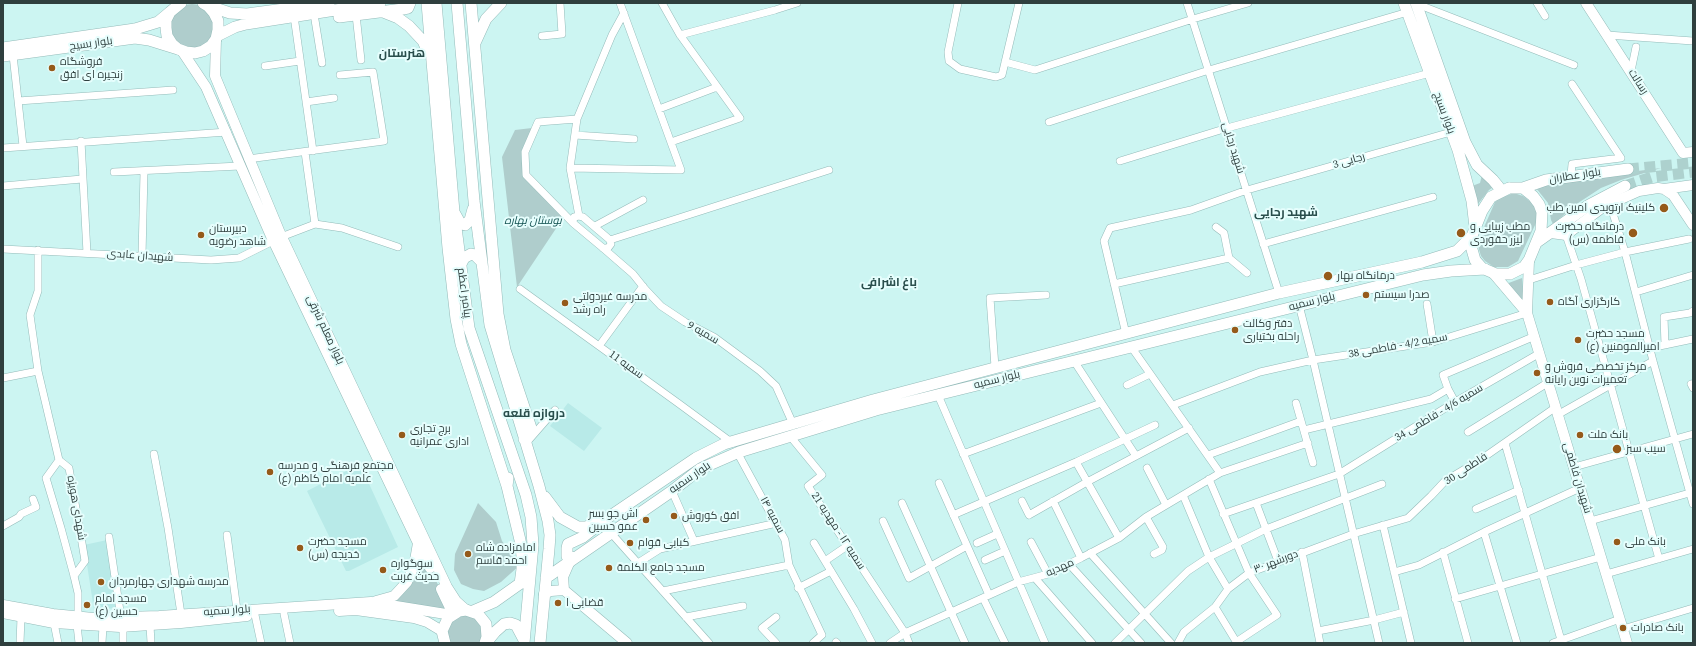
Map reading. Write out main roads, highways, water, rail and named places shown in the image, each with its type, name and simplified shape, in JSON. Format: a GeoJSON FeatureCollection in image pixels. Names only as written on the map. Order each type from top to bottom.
{"type":"FeatureCollection","features":[{"type":"Feature","properties":{"kind":"main road"},"geometry":{"type":"LineString","coordinates":[[206,4],[230,13],[247,14],[294,9],[329,3]]}},
{"type":"Feature","properties":{"kind":"main road"},"geometry":{"type":"LineString","coordinates":[[216,37],[235,27],[294,9],[381,7],[408,8],[410,3]]}},
{"type":"Feature","properties":{"kind":"main road"},"geometry":{"type":"LineString","coordinates":[[427,3],[447,241],[456,319],[461,344],[507,486],[520,540],[532,569],[520,584],[494,602],[469,611],[452,614],[444,624],[442,631],[445,643]]}},
{"type":"Feature","properties":{"kind":"main road","name":"پیامبر اعظم"},"geometry":{"type":"LineString","coordinates":[[436,3],[454,212],[469,328],[526,495],[531,517],[533,545],[532,569],[524,642]]}},
{"type":"Feature","properties":{"kind":"main road","name":"پیامبر اعظم"},"geometry":{"type":"LineString","coordinates":[[458,3],[474,201],[490,325],[546,510],[550,535],[540,643]]}},
{"type":"Feature","properties":{"kind":"main road"},"geometry":{"type":"LineString","coordinates":[[471,3],[498,314],[505,350],[531,428],[525,441]]}},
{"type":"Feature","properties":{"kind":"main road"},"geometry":{"type":"LineString","coordinates":[[474,45],[486,19],[501,3]]}},
{"type":"Feature","properties":{"kind":"main road","name":"رسالت"},"geometry":{"type":"LineString","coordinates":[[1586,3],[1688,152]]}},
{"type":"Feature","properties":{"kind":"main road"},"geometry":{"type":"LineString","coordinates":[[206,4],[214,13],[218,21],[216,37]]}},
{"type":"Feature","properties":{"kind":"main road","name":"بلوار بسیج"},"geometry":{"type":"LineString","coordinates":[[1417,4],[1465,142],[1477,165],[1493,180],[1502,192]]}},
{"type":"Feature","properties":{"kind":"main road"},"geometry":{"type":"LineString","coordinates":[[175,6],[166,20],[166,28],[167,36],[172,44],[180,50]]}},
{"type":"Feature","properties":{"kind":"main road","name":"بلوار بسیج"},"geometry":{"type":"LineString","coordinates":[[3,48],[135,29],[158,22],[175,6]]}},
{"type":"Feature","properties":{"kind":"main road"},"geometry":{"type":"LineString","coordinates":[[294,9],[304,21],[356,15],[381,7]]}},
{"type":"Feature","properties":{"kind":"main road"},"geometry":{"type":"LineString","coordinates":[[381,7],[398,18],[417,34],[423,41],[432,59]]}},
{"type":"Feature","properties":{"kind":"main road","name":"بلوار بسیج"},"geometry":{"type":"LineString","coordinates":[[1406,8],[1466,177],[1472,201],[1474,231]]}},
{"type":"Feature","properties":{"kind":"main road","name":"بلوار بسیج"},"geometry":{"type":"LineString","coordinates":[[8,56],[135,38],[149,40],[195,53],[203,51],[210,46],[216,37]]}},
{"type":"Feature","properties":{"kind":"main road","name":"بلوار معلم شرقی"},"geometry":{"type":"LineString","coordinates":[[216,37],[215,76],[248,159],[277,239],[452,614]]}},
{"type":"Feature","properties":{"kind":"main road","name":"بلوار معلم شرقی"},"geometry":{"type":"LineString","coordinates":[[180,50],[206,87],[227,132],[240,166],[447,587],[456,601],[469,611]]}},
{"type":"Feature","properties":{"kind":"main road"},"geometry":{"type":"LineString","coordinates":[[1466,177],[1472,182],[1476,181],[1479,177],[1477,165]]}},
{"type":"Feature","properties":{"kind":"main road","name":"بلوار عطاران"},"geometry":{"type":"LineString","coordinates":[[1523,188],[1546,180],[1571,175],[1628,168]]}},
{"type":"Feature","properties":{"kind":"main road"},"geometry":{"type":"LineString","coordinates":[[1537,242],[1589,205],[1625,186]]}},
{"type":"Feature","properties":{"kind":"main road"},"geometry":{"type":"LineString","coordinates":[[1551,233],[1566,235],[1603,207],[1639,190],[1693,186]]}},
{"type":"Feature","properties":{"kind":"main road"},"geometry":{"type":"LineString","coordinates":[[1489,271],[1503,274],[1517,272],[1524,267],[1529,260],[1537,242],[1541,231],[1542,212],[1539,204],[1533,196],[1523,188],[1509,188],[1492,198],[1482,211],[1474,231],[1472,246],[1475,260],[1489,271],[1527,313]]}},
{"type":"Feature","properties":{"kind":"main road"},"geometry":{"type":"LineString","coordinates":[[1664,189],[1673,195],[1693,225]]}},
{"type":"Feature","properties":{"kind":"main road"},"geometry":{"type":"LineString","coordinates":[[454,212],[460,223],[465,225],[468,224],[472,216],[474,201]]}},
{"type":"Feature","properties":{"kind":"main road","name":"بلوار سمیه"},"geometry":{"type":"LineString","coordinates":[[603,521],[696,458],[711,449],[731,442],[873,400],[1279,293],[1446,256],[1457,251],[1474,231]]}},
{"type":"Feature","properties":{"kind":"main road"},"geometry":{"type":"LineString","coordinates":[[460,266],[464,258],[472,254],[482,262]]}},
{"type":"Feature","properties":{"kind":"main road"},"geometry":{"type":"LineString","coordinates":[[1446,256],[1467,257],[1470,261],[1469,266],[1463,270]]}},
{"type":"Feature","properties":{"kind":"main road"},"geometry":{"type":"LineString","coordinates":[[1527,313],[1529,260]]}},
{"type":"Feature","properties":{"kind":"main road","name":"بلوار سمیه"},"geometry":{"type":"LineString","coordinates":[[546,578],[632,517],[672,491],[700,469],[737,452],[876,410],[1423,275],[1463,270],[1489,271]]}},
{"type":"Feature","properties":{"kind":"main road","name":"شهیدان فاطمی"},"geometry":{"type":"LineString","coordinates":[[1527,313],[1627,643]]}},
{"type":"Feature","properties":{"kind":"main road"},"geometry":{"type":"LineString","coordinates":[[507,486],[508,477],[514,461]]}},
{"type":"Feature","properties":{"kind":"main road"},"geometry":{"type":"LineString","coordinates":[[539,486],[548,504],[560,517],[578,527],[586,527],[603,521]]}},
{"type":"Feature","properties":{"kind":"main road"},"geometry":{"type":"LineString","coordinates":[[603,521],[583,537],[568,544],[566,548],[568,556],[573,560],[563,577],[564,590],[627,643]]}},
{"type":"Feature","properties":{"kind":"main road"},"geometry":{"type":"LineString","coordinates":[[520,540],[522,569],[520,584]]}},
{"type":"Feature","properties":{"kind":"main road"},"geometry":{"type":"LineString","coordinates":[[371,602],[394,596],[407,582],[414,566],[418,543]]}},
{"type":"Feature","properties":{"kind":"main road"},"geometry":{"type":"LineString","coordinates":[[544,594],[564,590]]}},
{"type":"Feature","properties":{"kind":"main road","name":"بلوار سمیه"},"geometry":{"type":"LineString","coordinates":[[3,605],[53,614],[77,621],[103,626],[181,614],[371,602],[452,614]]}},
{"type":"Feature","properties":{"kind":"main road","name":"بلوار سمیه"},"geometry":{"type":"LineString","coordinates":[[3,613],[54,623],[77,621],[122,622],[150,625],[255,615],[356,610],[414,618],[427,622],[442,631]]}},
{"type":"Feature","properties":{"kind":"main road"},"geometry":{"type":"LineString","coordinates":[[469,611],[478,614],[486,624],[487,637],[485,643]]}},
{"type":"Feature","properties":{"kind":"main road"},"geometry":{"type":"LineString","coordinates":[[485,643],[504,624],[510,623],[516,626],[524,642]]}},
{"type":"Feature","properties":{"kind":"tunnel"},"geometry":{"type":"LineString","coordinates":[[1628,169],[1693,163]]}},
{"type":"Feature","properties":{"kind":"tunnel"},"geometry":{"type":"LineString","coordinates":[[1625,186],[1652,177],[1693,172]]}},
{"type":"Feature","properties":{"kind":"place","name":"فروشگاه زنجیره ای افق"},"geometry":{"type":"Point","coordinates":[52,68]}},
{"type":"Feature","properties":{"kind":"place","name":"کلینیک ارتوپدی امین طب"},"geometry":{"type":"Point","coordinates":[1664,208]}},
{"type":"Feature","properties":{"kind":"place","name":"مطب زیبایی و لیزر حقوردی"},"geometry":{"type":"Point","coordinates":[1461,233]}},
{"type":"Feature","properties":{"kind":"place","name":"درمانگاه حضرت فاطمه (س)"},"geometry":{"type":"Point","coordinates":[1633,233]}},
{"type":"Feature","properties":{"kind":"place","name":"دبیرستان شاهد رضویه"},"geometry":{"type":"Point","coordinates":[201,235]}},
{"type":"Feature","properties":{"kind":"place","name":"درمانگاه بهار"},"geometry":{"type":"Point","coordinates":[1328,276]}},
{"type":"Feature","properties":{"kind":"place","name":"صدرا سیستم"},"geometry":{"type":"Point","coordinates":[1366,295]}},
{"type":"Feature","properties":{"kind":"place","name":"کارگزاری آگاه"},"geometry":{"type":"Point","coordinates":[1550,302]}},
{"type":"Feature","properties":{"kind":"place","name":"مدرسه غیردولتی راه رشد"},"geometry":{"type":"Point","coordinates":[565,303]}},
{"type":"Feature","properties":{"kind":"place","name":"دفتر وکالت راحله بختیاری"},"geometry":{"type":"Point","coordinates":[1235,330]}},
{"type":"Feature","properties":{"kind":"place","name":"مسجد حضرت امیرالمومنین (ع)"},"geometry":{"type":"Point","coordinates":[1578,340]}},
{"type":"Feature","properties":{"kind":"place","name":"مرکز تخصصی فروش و تعمیرات نوین رایانه"},"geometry":{"type":"Point","coordinates":[1537,373]}},
{"type":"Feature","properties":{"kind":"place","name":"برج تجاری اداری عمرانیه"},"geometry":{"type":"Point","coordinates":[402,435]}},
{"type":"Feature","properties":{"kind":"place","name":"بانک ملت"},"geometry":{"type":"Point","coordinates":[1580,435]}},
{"type":"Feature","properties":{"kind":"place","name":"سیب سبز"},"geometry":{"type":"Point","coordinates":[1617,449]}},
{"type":"Feature","properties":{"kind":"place","name":"مجتمع فرهنگی و مدرسه علمیه امام کاظم (ع)"},"geometry":{"type":"Point","coordinates":[270,472]}},
{"type":"Feature","properties":{"kind":"place","name":"افق کوروش"},"geometry":{"type":"Point","coordinates":[674,516]}},
{"type":"Feature","properties":{"kind":"place","name":"اش جو بسر عمو حسین"},"geometry":{"type":"Point","coordinates":[646,520]}},
{"type":"Feature","properties":{"kind":"place","name":"بانک ملی"},"geometry":{"type":"Point","coordinates":[1617,542]}},
{"type":"Feature","properties":{"kind":"place","name":"کبابی قوام"},"geometry":{"type":"Point","coordinates":[630,543]}},
{"type":"Feature","properties":{"kind":"place","name":"مسجد حضرت خدیجه (س)"},"geometry":{"type":"Point","coordinates":[300,548]}},
{"type":"Feature","properties":{"kind":"place","name":"امامزاده شاه احمد قاسم"},"geometry":{"type":"Point","coordinates":[468,554]}},
{"type":"Feature","properties":{"kind":"place","name":"مسجد جامع الکلمة"},"geometry":{"type":"Point","coordinates":[609,568]}},
{"type":"Feature","properties":{"kind":"place","name":"سوگواره حدیث غربت"},"geometry":{"type":"Point","coordinates":[383,570]}},
{"type":"Feature","properties":{"kind":"place","name":"مدرسه شهداری چهارمردان"},"geometry":{"type":"Point","coordinates":[101,582]}},
{"type":"Feature","properties":{"kind":"place","name":"قضابی ا"},"geometry":{"type":"Point","coordinates":[558,603]}},
{"type":"Feature","properties":{"kind":"place","name":"مسجد امام حسین (ع)"},"geometry":{"type":"Point","coordinates":[87,605]}},
{"type":"Feature","properties":{"kind":"place","name":"بانک صادرات"},"geometry":{"type":"Point","coordinates":[1623,628]}},
{"type":"Feature","properties":{"kind":"district","name":"هنرستان"},"geometry":{"type":"Point","coordinates":[402,54]}},
{"type":"Feature","properties":{"kind":"district","name":"شهید رجایی"},"geometry":{"type":"Point","coordinates":[1286,213]}},
{"type":"Feature","properties":{"kind":"district","name":"باغ اشرافی"},"geometry":{"type":"Point","coordinates":[889,283]}},
{"type":"Feature","properties":{"kind":"district","name":"دروازه قلعه"},"geometry":{"type":"Point","coordinates":[534,414]}},
{"type":"Feature","properties":{"kind":"park label","name":"بوستان بهاره"},"geometry":{"type":"Point","coordinates":[533,221]}}]}
